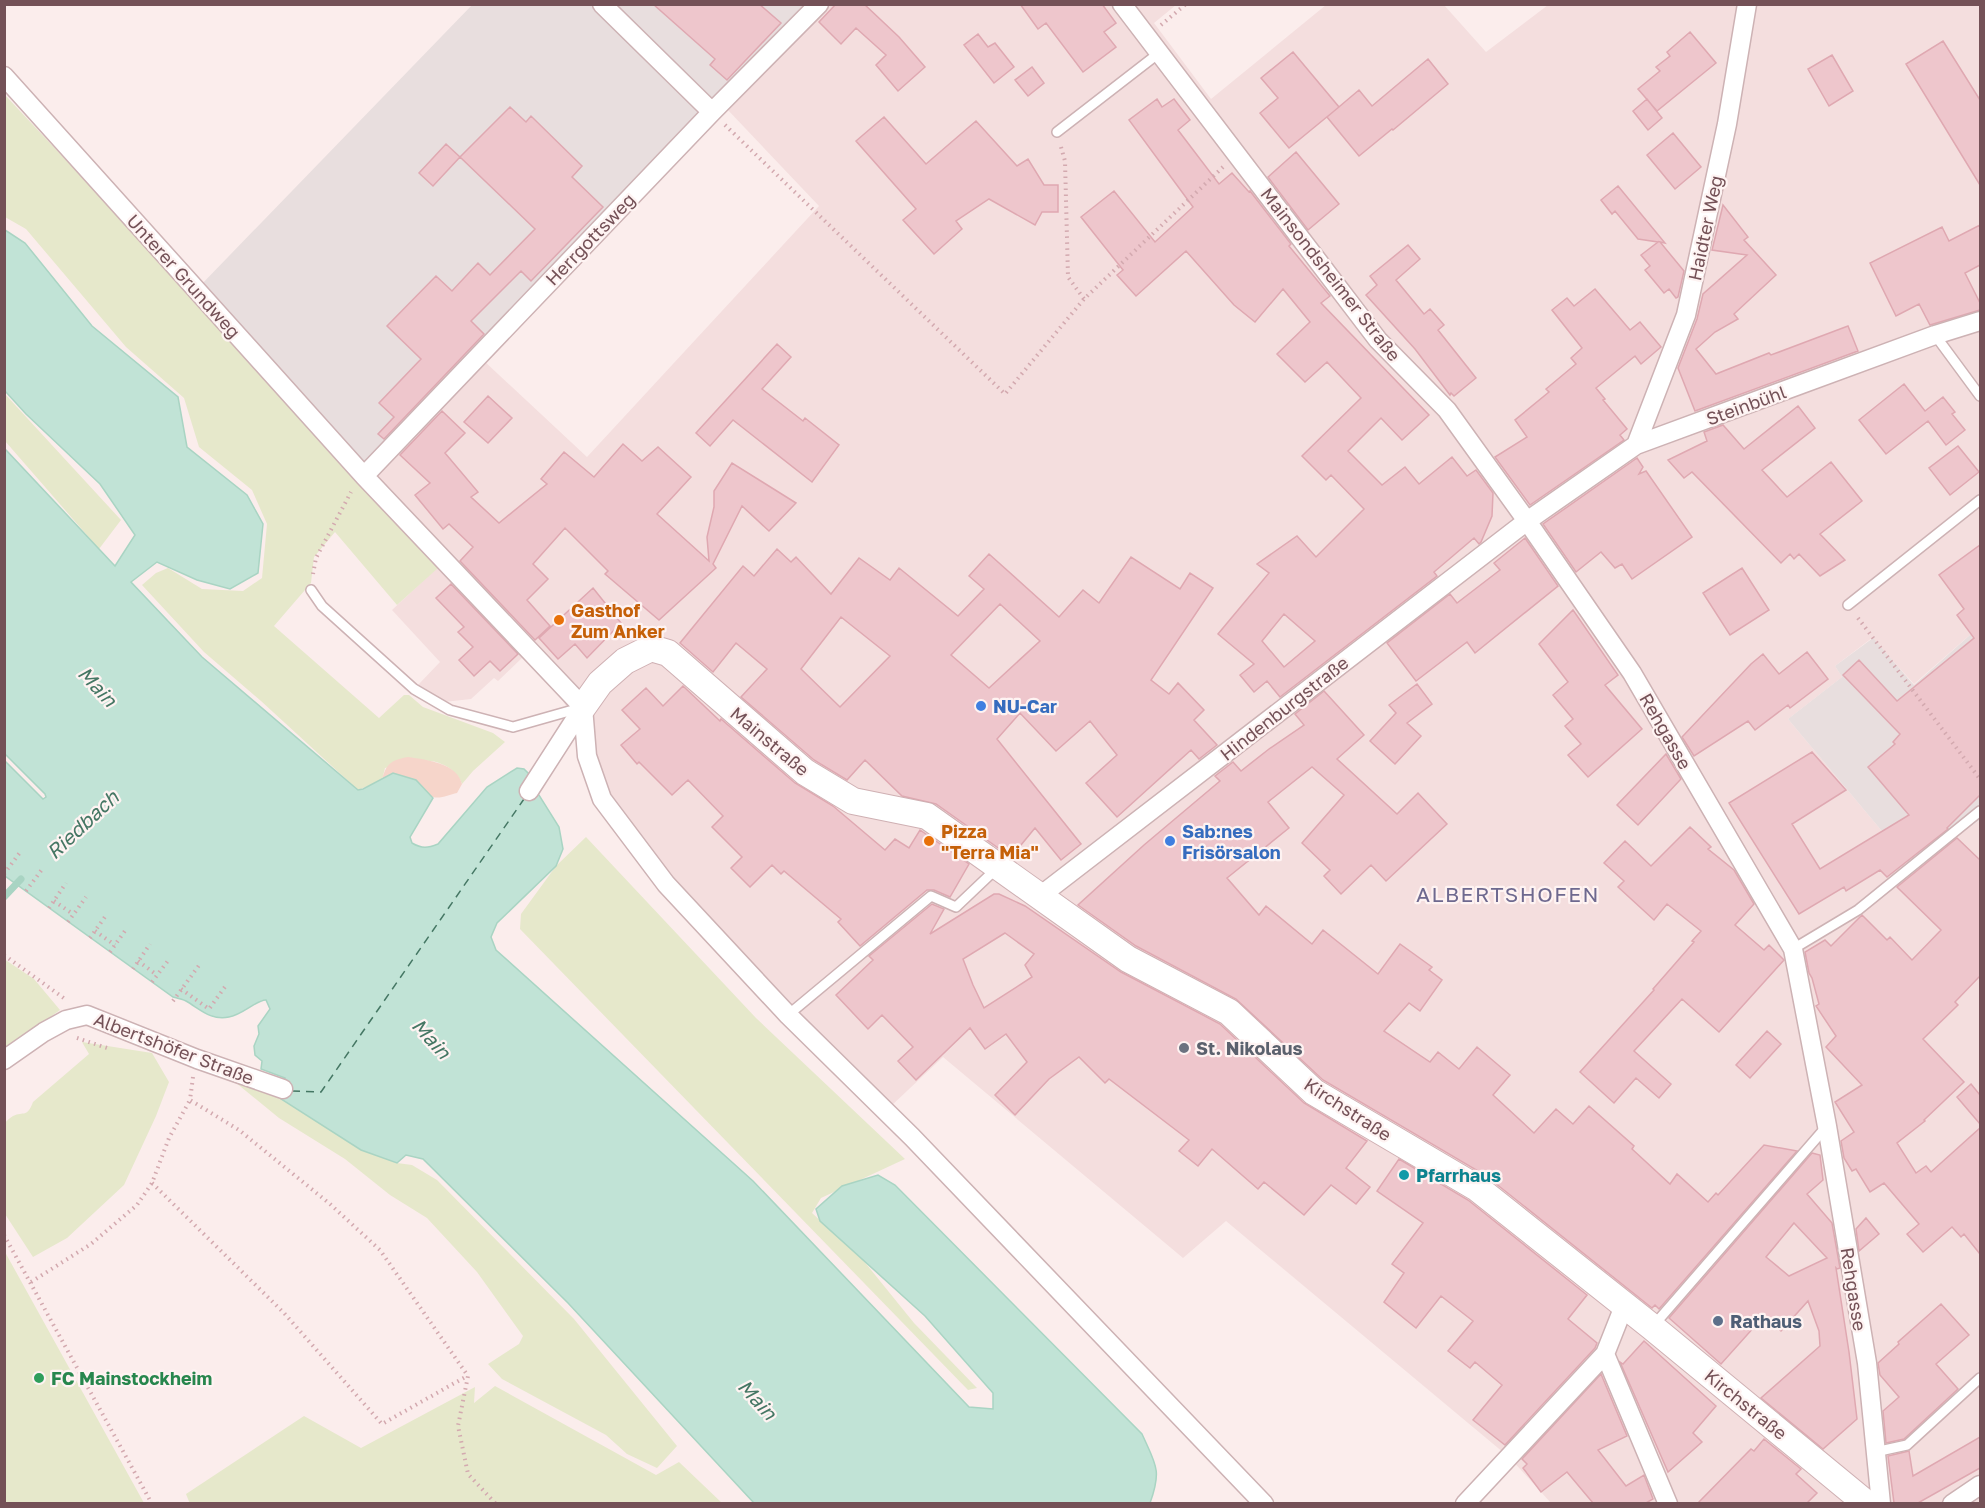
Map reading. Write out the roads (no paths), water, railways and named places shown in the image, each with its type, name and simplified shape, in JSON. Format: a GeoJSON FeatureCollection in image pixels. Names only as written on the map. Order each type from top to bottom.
{"type":"FeatureCollection","features":[{"type":"Feature","properties":{"kind":"street"},"geometry":{"type":"LineString","coordinates":[[602,4],[712,112]]}},
{"type":"Feature","properties":{"kind":"street","name":"Herrgottsweg"},"geometry":{"type":"LineString","coordinates":[[364,476],[712,112],[819,4]]}},
{"type":"Feature","properties":{"kind":"street","name":"Mainsondsheimer Straße"},"geometry":{"type":"LineString","coordinates":[[1122,4],[1378,340],[1447,410],[1527,521]]}},
{"type":"Feature","properties":{"kind":"street","name":"Haidter Weg"},"geometry":{"type":"LineString","coordinates":[[1636,445],[1686,315],[1727,124],[1748,4]]}},
{"type":"Feature","properties":{"kind":"street","name":"Unterer Grundweg"},"geometry":{"type":"LineString","coordinates":[[4,76],[364,476]]}},
{"type":"Feature","properties":{"kind":"street","name":"Steinbühl"},"geometry":{"type":"LineString","coordinates":[[1527,521],[1636,445],[1935,335],[1980,321]]}},
{"type":"Feature","properties":{"kind":"street"},"geometry":{"type":"LineString","coordinates":[[364,476],[583,707],[587,756],[602,799],[666,884],[788,1015],[912,1137],[1264,1503]]}},
{"type":"Feature","properties":{"kind":"street","name":"Hindenburgstraße"},"geometry":{"type":"LineString","coordinates":[[1040,896],[1527,521]]}},
{"type":"Feature","properties":{"kind":"street","name":"Rehgasse"},"geometry":{"type":"LineString","coordinates":[[1527,521],[1632,673],[1793,949],[1827,1126],[1867,1363],[1881,1503]]}},
{"type":"Feature","properties":{"kind":"street","name":"Mainstraße"},"geometry":{"type":"LineString","coordinates":[[529,791],[600,683],[625,662],[651,648],[668,652],[805,772],[853,801],[927,816],[1040,896]]}},
{"type":"Feature","properties":{"kind":"street","name":"Kirchstraße"},"geometry":{"type":"LineString","coordinates":[[1040,896],[1128,959],[1229,1012],[1314,1092],[1477,1188],[1652,1327],[1867,1503]]}},
{"type":"Feature","properties":{"kind":"street","name":"Albertshöfer Straße"},"geometry":{"type":"LineString","coordinates":[[4,1060],[44,1032],[66,1020],[87,1015],[197,1059],[283,1089]]}},
{"type":"Feature","properties":{"kind":"street"},"geometry":{"type":"LineString","coordinates":[[1465,1503],[1605,1354],[1624,1306]]}},
{"type":"Feature","properties":{"kind":"street"},"geometry":{"type":"LineString","coordinates":[[1605,1354],[1668,1503]]}},
{"type":"Feature","properties":{"kind":"street"},"geometry":{"type":"LineString","coordinates":[[1952,1503],[1980,1485]]}},
{"type":"Feature","properties":{"kind":"lane"},"geometry":{"type":"LineString","coordinates":[[1057,132],[1159,53]]}},
{"type":"Feature","properties":{"kind":"lane"},"geometry":{"type":"LineString","coordinates":[[1935,335],[1980,396]]}},
{"type":"Feature","properties":{"kind":"lane"},"geometry":{"type":"LineString","coordinates":[[1848,605],[1980,500]]}},
{"type":"Feature","properties":{"kind":"lane"},"geometry":{"type":"LineString","coordinates":[[311,586],[322,606],[414,688],[450,710],[513,727],[583,707]]}},
{"type":"Feature","properties":{"kind":"lane"},"geometry":{"type":"LineString","coordinates":[[1793,949],[1858,910],[1980,811]]}},
{"type":"Feature","properties":{"kind":"lane"},"geometry":{"type":"LineString","coordinates":[[788,1015],[931,896],[956,907],[998,867]]}},
{"type":"Feature","properties":{"kind":"lane"},"geometry":{"type":"LineString","coordinates":[[1652,1327],[1827,1126]]}},
{"type":"Feature","properties":{"kind":"lane"},"geometry":{"type":"LineString","coordinates":[[1875,1452],[1907,1445],[1980,1378]]}},
{"type":"Feature","properties":{"kind":"water","name":"Main"},"geometry":{"type":"Polygon","coordinates":[[[5,230],[25,243],[92,326],[178,397],[187,447],[247,495],[263,524],[258,573],[230,589],[197,580],[157,562],[131,582],[202,657],[358,790],[393,773],[416,780],[433,798],[410,837],[412,843],[416,845],[425,847],[438,844],[487,787],[517,768],[524,769],[529,774],[523,787],[539,795],[559,827],[563,849],[556,866],[497,923],[491,937],[496,950],[753,1181],[969,1407],[993,1409],[993,1393],[925,1316],[820,1221],[816,1209],[842,1186],[878,1175],[895,1185],[1142,1434],[1156,1468],[1156,1483],[1150,1503],[754,1503],[568,1303],[423,1159],[406,1155],[397,1163],[361,1150],[281,1099],[285,1078],[261,1069],[262,1061],[255,1055],[254,1046],[259,1034],[258,1026],[270,1009],[266,1000],[229,1017],[206,1014],[186,1001],[173,997],[5,876],[5,761],[43,799],[46,797],[5,754],[5,449],[115,566],[135,535],[100,484],[5,391],[5,230]]]}},
{"type":"Feature","properties":{"kind":"waterway","name":"Riedbach"},"geometry":{"type":"LineString","coordinates":[[4,897],[21,879]]}},
{"type":"Feature","properties":{"kind":"place","name":"Gasthof Zum Anker"},"geometry":{"type":"Point","coordinates":[559,620]}},
{"type":"Feature","properties":{"kind":"place","name":"NU-Car"},"geometry":{"type":"Point","coordinates":[981,706]}},
{"type":"Feature","properties":{"kind":"place","name":"Pizza \"Terra Mia\""},"geometry":{"type":"Point","coordinates":[929,841]}},
{"type":"Feature","properties":{"kind":"place","name":"Sab:nes Frisörsalon"},"geometry":{"type":"Point","coordinates":[1170,841]}},
{"type":"Feature","properties":{"kind":"place","name":"St. Nikolaus"},"geometry":{"type":"Point","coordinates":[1184,1048]}},
{"type":"Feature","properties":{"kind":"place","name":"Pfarrhaus"},"geometry":{"type":"Point","coordinates":[1404,1175]}},
{"type":"Feature","properties":{"kind":"place","name":"Rathaus"},"geometry":{"type":"Point","coordinates":[1718,1321]}},
{"type":"Feature","properties":{"kind":"place","name":"FC Mainstockheim"},"geometry":{"type":"Point","coordinates":[39,1378]}},
{"type":"Feature","properties":{"kind":"district","name":"ALBERTSHOFEN"},"geometry":{"type":"Point","coordinates":[1508,894]}}]}
